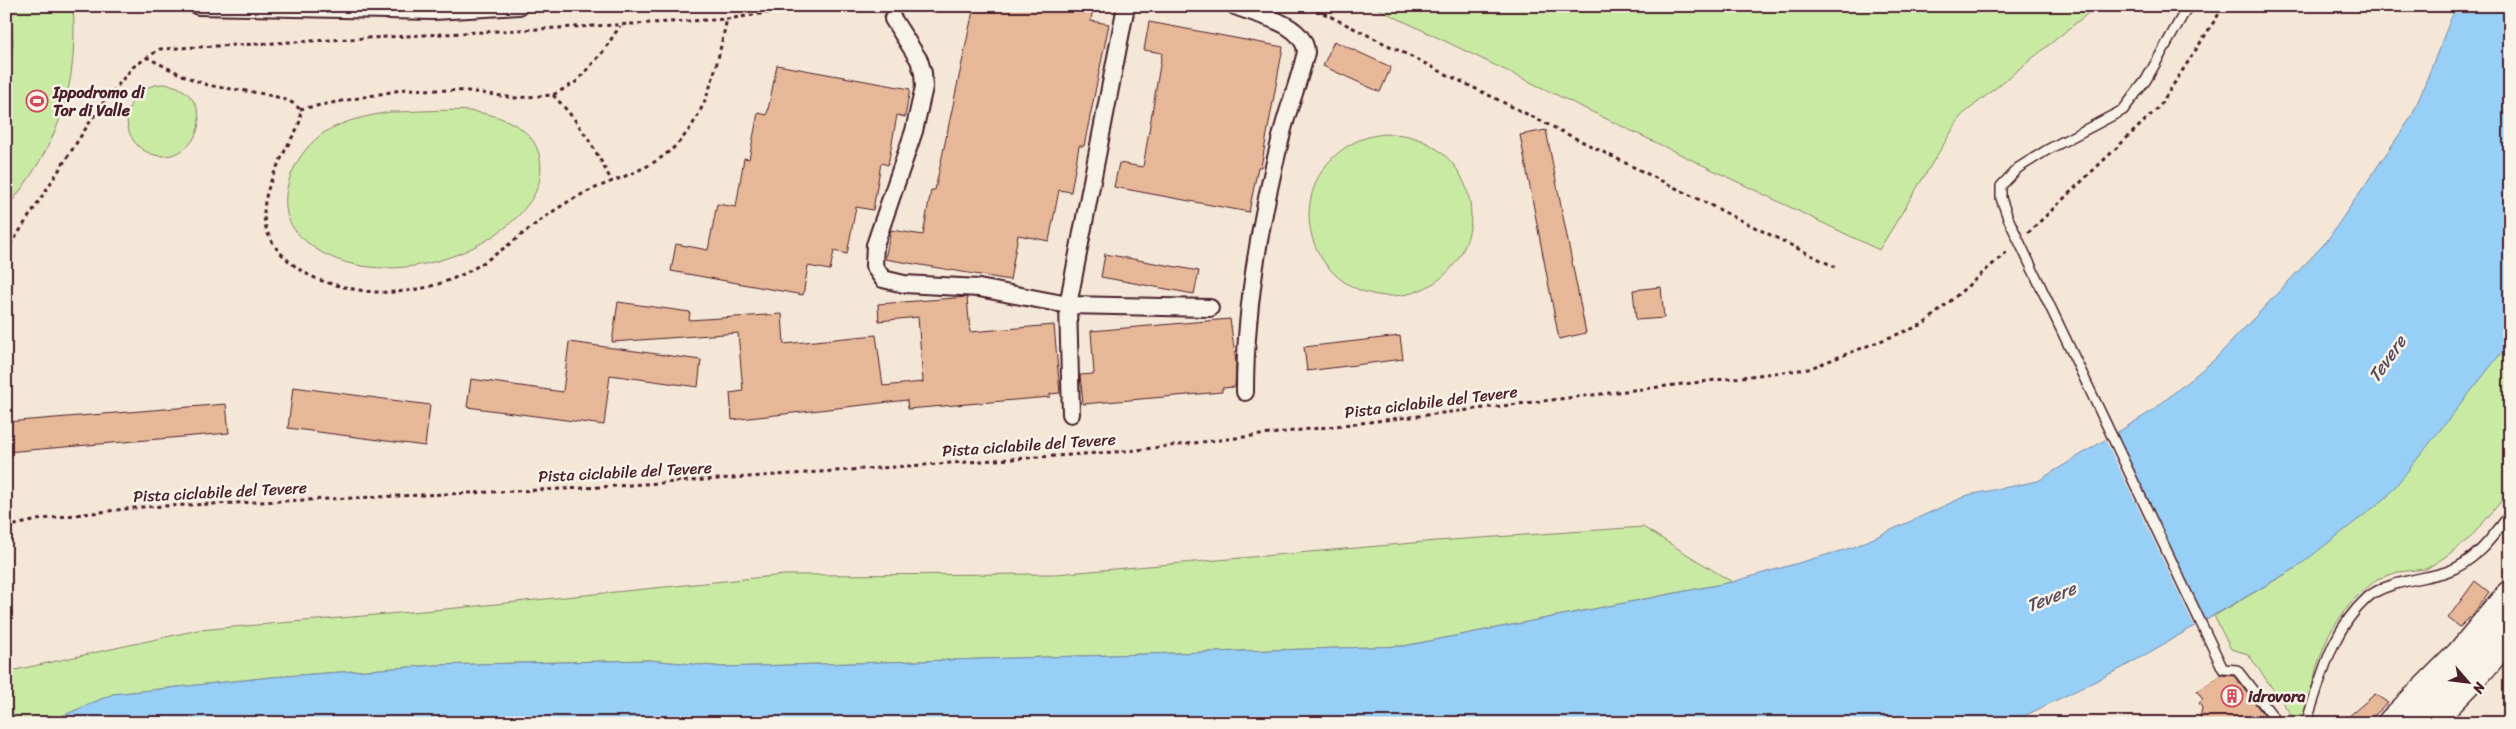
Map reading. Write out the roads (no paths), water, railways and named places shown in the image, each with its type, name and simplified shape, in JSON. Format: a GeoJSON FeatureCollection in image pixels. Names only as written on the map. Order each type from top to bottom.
{"type":"FeatureCollection","features":[{"type":"Feature","properties":{"kind":"highway"},"geometry":{"type":"LineString","coordinates":[[2392,723],[2460,655],[2510,595]]}},
{"type":"Feature","properties":{"kind":"highway"},"geometry":{"type":"LineString","coordinates":[[2428,723],[2468,683],[2510,634]]}},
{"type":"Feature","properties":{"kind":"street"},"geometry":{"type":"LineString","coordinates":[[198,6],[434,11],[519,6]]}},
{"type":"Feature","properties":{"kind":"street"},"geometry":{"type":"LineString","coordinates":[[1071,414],[1068,305],[1126,6]]}},
{"type":"Feature","properties":{"kind":"street"},"geometry":{"type":"LineString","coordinates":[[1235,6],[1290,28],[1303,39],[1306,52],[1278,150],[1252,278],[1246,338],[1245,392]]}},
{"type":"Feature","properties":{"kind":"street"},"geometry":{"type":"LineString","coordinates":[[893,19],[919,60],[923,73],[924,87],[914,131],[876,236],[874,254],[876,270],[883,279],[896,283],[966,287],[1068,305],[1210,308]]}},
{"type":"Feature","properties":{"kind":"lane"},"geometry":{"type":"LineString","coordinates":[[2188,6],[2146,80],[2123,110],[2047,150],[2018,168],[2002,186],[2001,193],[2008,218],[2220,665],[2223,669],[2237,670],[2278,723]]}},
{"type":"Feature","properties":{"kind":"lane"},"geometry":{"type":"LineString","coordinates":[[2306,723],[2318,683],[2338,632],[2368,596],[2398,583],[2447,572],[2463,565],[2495,535],[2510,514]]}},
{"type":"Feature","properties":{"kind":"water","name":"Tevere"},"geometry":{"type":"Polygon","coordinates":[[[2456,6],[2510,6],[2510,342],[2387,497],[2296,568],[2122,668],[2012,722],[46,723],[113,694],[272,677],[436,665],[649,660],[724,667],[1404,646],[1732,582],[1854,547],[1968,495],[2038,481],[2152,411],[2214,360],[2326,242],[2412,116],[2456,6]]]}},
{"type":"Feature","properties":{"kind":"place","name":"Ippodromo di Tor di Valle"},"geometry":{"type":"Point","coordinates":[37,101]}},
{"type":"Feature","properties":{"kind":"place","name":"idrovora"},"geometry":{"type":"Point","coordinates":[2232,696]}}]}
